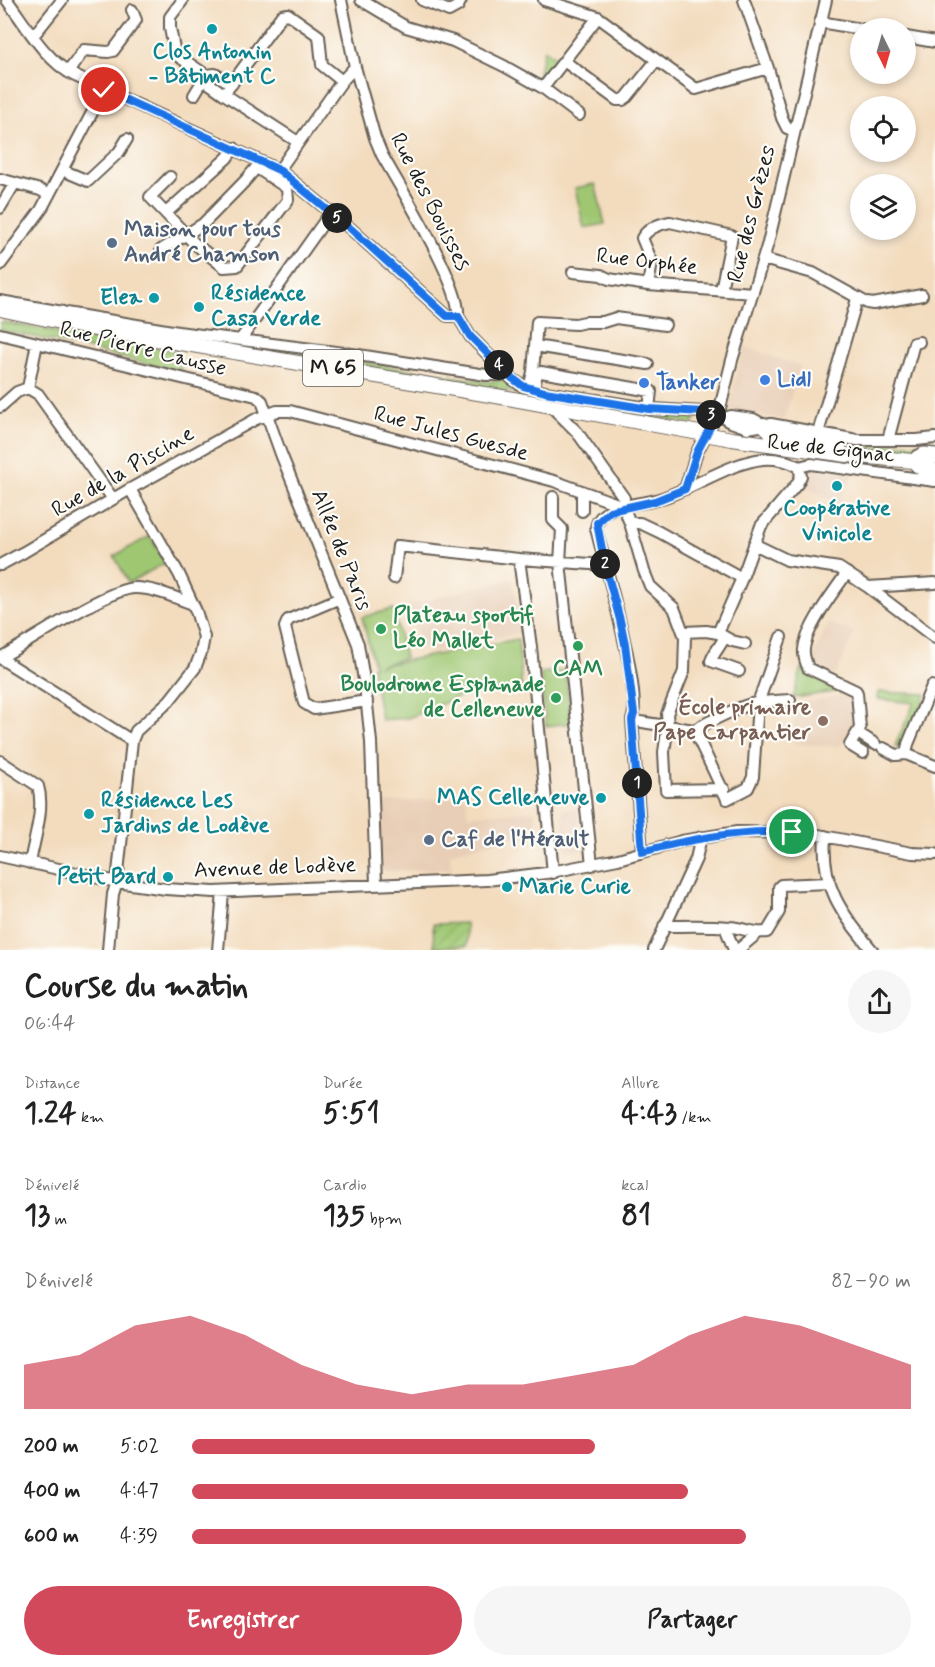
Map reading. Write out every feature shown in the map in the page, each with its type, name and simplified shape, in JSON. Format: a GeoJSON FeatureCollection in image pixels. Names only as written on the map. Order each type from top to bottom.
{"type":"FeatureCollection","features":[{"type":"Feature","properties":{"kind":"highway"},"geometry":{"type":"LineString","coordinates":[[935,457],[924,455],[916,461],[926,470],[935,471]]}},
{"type":"Feature","properties":{"kind":"main road","name":"M 65"},"geometry":{"type":"LineString","coordinates":[[0,309],[84,327],[705,434],[935,465]]}},
{"type":"Feature","properties":{"kind":"main road"},"geometry":{"type":"LineString","coordinates":[[0,315],[84,327]]}},
{"type":"Feature","properties":{"kind":"main road","name":"M 65"},"geometry":{"type":"LineString","coordinates":[[764,425],[770,431],[834,444],[848,455]]}},
{"type":"Feature","properties":{"kind":"street"},"geometry":{"type":"LineString","coordinates":[[7,0],[53,60],[68,72],[234,148],[287,188],[288,200],[237,266],[224,267],[194,243],[150,197],[170,177]]}},
{"type":"Feature","properties":{"kind":"street"},"geometry":{"type":"LineString","coordinates":[[34,35],[62,0]]}},
{"type":"Feature","properties":{"kind":"street","name":"Rue des Bouisses"},"geometry":{"type":"LineString","coordinates":[[341,0],[355,67],[379,148],[447,277],[459,308],[458,316]]}},
{"type":"Feature","properties":{"kind":"street"},"geometry":{"type":"LineString","coordinates":[[361,0],[406,27],[453,41],[472,50],[543,88],[579,115]]}},
{"type":"Feature","properties":{"kind":"street"},"geometry":{"type":"LineString","coordinates":[[422,0],[449,11],[455,9],[461,0]]}},
{"type":"Feature","properties":{"kind":"street"},"geometry":{"type":"LineString","coordinates":[[544,0],[598,17],[698,90],[768,68]]}},
{"type":"Feature","properties":{"kind":"street"},"geometry":{"type":"LineString","coordinates":[[744,0],[768,68],[782,118],[787,128],[794,131]]}},
{"type":"Feature","properties":{"kind":"street","name":"Rue des Grèzes"},"geometry":{"type":"LineString","coordinates":[[685,489],[705,434],[721,417],[720,408],[763,259],[826,0]]}},
{"type":"Feature","properties":{"kind":"street"},"geometry":{"type":"LineString","coordinates":[[182,1],[170,17],[174,50],[177,56],[206,75],[215,74],[232,84]]}},
{"type":"Feature","properties":{"kind":"street"},"geometry":{"type":"LineString","coordinates":[[68,72],[84,51],[113,51],[137,18],[132,10]]}},
{"type":"Feature","properties":{"kind":"street"},"geometry":{"type":"LineString","coordinates":[[224,94],[280,17],[288,14],[320,36],[322,65],[342,81]]}},
{"type":"Feature","properties":{"kind":"street"},"geometry":{"type":"LineString","coordinates":[[543,88],[598,17]]}},
{"type":"Feature","properties":{"kind":"street"},"geometry":{"type":"LineString","coordinates":[[820,22],[850,27]]}},
{"type":"Feature","properties":{"kind":"street"},"geometry":{"type":"LineString","coordinates":[[916,39],[935,42]]}},
{"type":"Feature","properties":{"kind":"street"},"geometry":{"type":"LineString","coordinates":[[564,61],[621,101],[627,97],[656,61]]}},
{"type":"Feature","properties":{"kind":"street"},"geometry":{"type":"LineString","coordinates":[[279,170],[342,81],[355,67]]}},
{"type":"Feature","properties":{"kind":"street"},"geometry":{"type":"LineString","coordinates":[[206,75],[207,82],[298,142]]}},
{"type":"Feature","properties":{"kind":"street"},"geometry":{"type":"LineString","coordinates":[[195,95],[206,75]]}},
{"type":"Feature","properties":{"kind":"street"},"geometry":{"type":"LineString","coordinates":[[0,265],[49,195],[104,90]]}},
{"type":"Feature","properties":{"kind":"street"},"geometry":{"type":"LineString","coordinates":[[780,110],[789,117],[797,118]]}},
{"type":"Feature","properties":{"kind":"street"},"geometry":{"type":"LineString","coordinates":[[62,170],[88,181],[119,152],[127,139]]}},
{"type":"Feature","properties":{"kind":"street"},"geometry":{"type":"LineString","coordinates":[[166,213],[227,158],[234,148]]}},
{"type":"Feature","properties":{"kind":"street"},"geometry":{"type":"LineString","coordinates":[[259,165],[279,170],[331,212],[447,316],[458,316],[470,336],[512,378],[531,388],[649,409],[704,412],[721,417],[753,419],[764,425],[771,424],[857,440],[935,438]]}},
{"type":"Feature","properties":{"kind":"street"},"geometry":{"type":"LineString","coordinates":[[160,250],[203,224],[259,165]]}},
{"type":"Feature","properties":{"kind":"street"},"geometry":{"type":"LineString","coordinates":[[0,179],[40,190],[49,195]]}},
{"type":"Feature","properties":{"kind":"street"},"geometry":{"type":"LineString","coordinates":[[0,208],[15,183]]}},
{"type":"Feature","properties":{"kind":"street"},"geometry":{"type":"LineString","coordinates":[[241,339],[331,212]]}},
{"type":"Feature","properties":{"kind":"street"},"geometry":{"type":"LineString","coordinates":[[648,285],[652,262],[642,238],[645,233],[670,222],[732,236],[721,290]]}},
{"type":"Feature","properties":{"kind":"street"},"geometry":{"type":"LineString","coordinates":[[763,259],[813,273],[857,299],[873,304],[922,294]]}},
{"type":"Feature","properties":{"kind":"street","name":"Rue Orphée"},"geometry":{"type":"LineString","coordinates":[[573,272],[601,275],[609,279],[648,285],[753,293]]}},
{"type":"Feature","properties":{"kind":"street"},"geometry":{"type":"LineString","coordinates":[[818,433],[857,299]]}},
{"type":"Feature","properties":{"kind":"street"},"geometry":{"type":"LineString","coordinates":[[0,301],[178,332],[486,375],[502,375],[506,372]]}},
{"type":"Feature","properties":{"kind":"street"},"geometry":{"type":"LineString","coordinates":[[531,388],[537,322],[576,324],[603,322],[616,318],[665,325]]}},
{"type":"Feature","properties":{"kind":"street","name":"Rue Pierre Causse"},"geometry":{"type":"LineString","coordinates":[[0,334],[256,396],[262,401],[267,414]]}},
{"type":"Feature","properties":{"kind":"street"},"geometry":{"type":"LineString","coordinates":[[888,440],[914,343],[919,342]]}},
{"type":"Feature","properties":{"kind":"street"},"geometry":{"type":"LineString","coordinates":[[28,387],[37,343]]}},
{"type":"Feature","properties":{"kind":"street"},"geometry":{"type":"LineString","coordinates":[[535,346],[648,364]]}},
{"type":"Feature","properties":{"kind":"street"},"geometry":{"type":"LineString","coordinates":[[531,388],[537,373],[542,372],[651,392],[649,409]]}},
{"type":"Feature","properties":{"kind":"street"},"geometry":{"type":"LineString","coordinates":[[0,406],[17,392],[28,387]]}},
{"type":"Feature","properties":{"kind":"street"},"geometry":{"type":"LineString","coordinates":[[28,387],[38,394],[113,499]]}},
{"type":"Feature","properties":{"kind":"street"},"geometry":{"type":"LineString","coordinates":[[551,406],[577,432],[624,498],[623,507],[650,586],[674,608],[684,632],[684,671],[667,714],[668,725],[664,752],[666,790],[725,794],[748,788],[752,782],[758,703],[781,637]]}},
{"type":"Feature","properties":{"kind":"street","name":"Rue Jules Guesde"},"geometry":{"type":"LineString","coordinates":[[267,414],[290,411],[554,481],[623,507]]}},
{"type":"Feature","properties":{"kind":"street","name":"Rue de la Piscine"},"geometry":{"type":"LineString","coordinates":[[0,565],[130,489],[267,414]]}},
{"type":"Feature","properties":{"kind":"street","name":"Allée de Paris"},"geometry":{"type":"LineString","coordinates":[[267,414],[358,644],[371,742],[376,884]]}},
{"type":"Feature","properties":{"kind":"street","name":"Rue de Gignac"},"geometry":{"type":"LineString","coordinates":[[623,507],[655,501],[745,464],[765,459],[793,463],[799,467],[811,464],[935,481]]}},
{"type":"Feature","properties":{"kind":"street"},"geometry":{"type":"LineString","coordinates":[[739,671],[711,661],[714,652],[721,646],[721,636],[761,526],[796,484],[801,476],[799,467]]}},
{"type":"Feature","properties":{"kind":"street"},"geometry":{"type":"LineString","coordinates":[[108,950],[132,741],[136,731],[169,701],[198,661],[204,637],[193,604],[179,574],[130,489]]}},
{"type":"Feature","properties":{"kind":"street"},"geometry":{"type":"LineString","coordinates":[[582,491],[582,511]]}},
{"type":"Feature","properties":{"kind":"street"},"geometry":{"type":"LineString","coordinates":[[553,497],[553,520],[562,529],[560,562],[592,865]]}},
{"type":"Feature","properties":{"kind":"street"},"geometry":{"type":"LineString","coordinates":[[623,507],[610,511],[597,523],[623,636],[634,707],[632,720],[642,852]]}},
{"type":"Feature","properties":{"kind":"street"},"geometry":{"type":"LineString","coordinates":[[630,523],[640,523],[659,532],[742,578]]}},
{"type":"Feature","properties":{"kind":"street"},"geometry":{"type":"LineString","coordinates":[[754,544],[786,560],[838,568],[868,587],[935,638]]}},
{"type":"Feature","properties":{"kind":"street"},"geometry":{"type":"LineString","coordinates":[[394,578],[398,546],[519,559],[605,565]]}},
{"type":"Feature","properties":{"kind":"street"},"geometry":{"type":"LineString","coordinates":[[519,559],[532,656],[554,873]]}},
{"type":"Feature","properties":{"kind":"street"},"geometry":{"type":"LineString","coordinates":[[847,573],[819,614],[803,652],[808,668],[856,691],[860,728],[850,745],[863,753]]}},
{"type":"Feature","properties":{"kind":"street"},"geometry":{"type":"LineString","coordinates":[[868,587],[935,583]]}},
{"type":"Feature","properties":{"kind":"street"},"geometry":{"type":"LineString","coordinates":[[132,741],[0,658],[124,589],[147,589],[193,604]]}},
{"type":"Feature","properties":{"kind":"street"},"geometry":{"type":"LineString","coordinates":[[340,598],[286,623],[285,627],[301,692],[304,703],[314,709],[367,701]]}},
{"type":"Feature","properties":{"kind":"street"},"geometry":{"type":"LineString","coordinates":[[684,632],[706,631],[744,644]]}},
{"type":"Feature","properties":{"kind":"street"},"geometry":{"type":"LineString","coordinates":[[906,754],[932,686]]}},
{"type":"Feature","properties":{"kind":"street"},"geometry":{"type":"LineString","coordinates":[[632,720],[694,730],[710,720],[747,705],[790,700]]}},
{"type":"Feature","properties":{"kind":"street"},"geometry":{"type":"LineString","coordinates":[[694,730],[725,794]]}},
{"type":"Feature","properties":{"kind":"street"},"geometry":{"type":"LineString","coordinates":[[858,733],[896,754],[906,754],[935,765]]}},
{"type":"Feature","properties":{"kind":"street"},"geometry":{"type":"LineString","coordinates":[[0,761],[38,786],[40,807],[30,863]]}},
{"type":"Feature","properties":{"kind":"street","name":"Avenue de Lodève"},"geometry":{"type":"LineString","coordinates":[[0,856],[117,882],[166,889],[223,892],[487,880],[554,873],[701,837],[753,831],[825,836],[912,853],[935,854]]}},
{"type":"Feature","properties":{"kind":"street"},"geometry":{"type":"LineString","coordinates":[[825,836],[825,872],[829,884],[838,903],[872,950]]}},
{"type":"Feature","properties":{"kind":"street"},"geometry":{"type":"LineString","coordinates":[[654,950],[696,859],[701,837]]}},
{"type":"Feature","properties":{"kind":"street"},"geometry":{"type":"LineString","coordinates":[[664,926],[724,927],[758,933],[769,930],[779,912],[779,887],[781,885],[829,884]]}},
{"type":"Feature","properties":{"kind":"street"},"geometry":{"type":"LineString","coordinates":[[218,950],[223,892]]}},
{"type":"Feature","properties":{"kind":"street"},"geometry":{"type":"LineString","coordinates":[[724,927],[734,950],[740,949],[758,933]]}},
{"type":"Feature","properties":{"kind":"shaded area"},"geometry":{"type":"Polygon","coordinates":[[[743,346],[800,366],[784,420],[732,411],[729,408],[743,346]]]}},
{"type":"Feature","properties":{"kind":"shaded area"},"geometry":{"type":"Polygon","coordinates":[[[814,468],[853,473],[838,504],[799,484],[814,468]]]}},
{"type":"Feature","properties":{"kind":"shaded area"},"geometry":{"type":"Polygon","coordinates":[[[512,579],[524,632],[433,652],[419,644],[409,604],[512,579]]]}},
{"type":"Feature","properties":{"kind":"shaded area","name":"École primaire Pape Carpantier"},"geometry":{"type":"Polygon","coordinates":[[[828,623],[855,632],[834,679],[809,666],[828,623]]]}},
{"type":"Feature","properties":{"kind":"shaded area","name":"École primaire Pape Carpantier"},"geometry":{"type":"Polygon","coordinates":[[[850,695],[854,729],[839,747],[793,744],[794,714],[798,702],[850,695]]]}},
{"type":"Feature","properties":{"kind":"shaded area"},"geometry":{"type":"Polygon","coordinates":[[[466,797],[468,815],[535,811],[537,831],[450,853],[452,869],[380,871],[379,803],[466,797]]]}},
{"type":"Feature","properties":{"kind":"shaded area"},"geometry":{"type":"Polygon","coordinates":[[[578,808],[583,850],[566,852],[562,810],[578,808]]]}},
{"type":"Feature","properties":{"kind":"green space"},"geometry":{"type":"Polygon","coordinates":[[[544,49],[559,60],[541,81],[537,80],[544,49]]]}},
{"type":"Feature","properties":{"kind":"green space"},"geometry":{"type":"Polygon","coordinates":[[[595,184],[605,224],[584,228],[575,188],[595,184]]]}},
{"type":"Feature","properties":{"kind":"green space"},"geometry":{"type":"Polygon","coordinates":[[[0,322],[175,351],[183,373],[81,347],[0,330],[0,322]]]}},
{"type":"Feature","properties":{"kind":"green space"},"geometry":{"type":"Polygon","coordinates":[[[103,326],[179,333],[488,382],[503,378],[516,390],[644,412],[696,418],[692,424],[519,393],[103,326]]]}},
{"type":"Feature","properties":{"kind":"green space"},"geometry":{"type":"Polygon","coordinates":[[[857,443],[935,444],[935,451],[907,452],[857,448],[857,443]]]}},
{"type":"Feature","properties":{"kind":"green space"},"geometry":{"type":"Polygon","coordinates":[[[150,536],[165,563],[129,583],[114,556],[150,536]]]}},
{"type":"Feature","properties":{"kind":"green space"},"geometry":{"type":"Polygon","coordinates":[[[393,609],[405,658],[378,666],[518,639],[522,690],[463,695],[408,718],[381,720],[372,667],[374,666],[362,617],[393,609]]]}},
{"type":"Feature","properties":{"kind":"green space"},"geometry":{"type":"Polygon","coordinates":[[[802,668],[846,690],[793,698],[802,668]]]}},
{"type":"Feature","properties":{"kind":"green space","name":"Boulodrome Esplanade de Celleneuve"},"geometry":{"type":"Polygon","coordinates":[[[565,670],[571,723],[546,726],[541,673],[565,670]]]}},
{"type":"Feature","properties":{"kind":"green space"},"geometry":{"type":"Polygon","coordinates":[[[878,692],[926,694],[904,748],[895,746],[914,703],[877,699],[878,692]]]}},
{"type":"Feature","properties":{"kind":"green space"},"geometry":{"type":"Polygon","coordinates":[[[466,923],[467,946],[434,947],[433,924],[466,923]]]}},
{"type":"Feature","properties":{"kind":"place","name":"Clos Antonin - Bâtiment C"},"geometry":{"type":"Point","coordinates":[212,29]}},
{"type":"Feature","properties":{"kind":"place","name":"Maison pour tous André Chamson"},"geometry":{"type":"Point","coordinates":[112,243]}},
{"type":"Feature","properties":{"kind":"place","name":"Elea"},"geometry":{"type":"Point","coordinates":[154,298]}},
{"type":"Feature","properties":{"kind":"place","name":"Résidence Casa Verde"},"geometry":{"type":"Point","coordinates":[199,307]}},
{"type":"Feature","properties":{"kind":"place","name":"Lidl"},"geometry":{"type":"Point","coordinates":[765,380]}},
{"type":"Feature","properties":{"kind":"place","name":"Tanker"},"geometry":{"type":"Point","coordinates":[644,383]}},
{"type":"Feature","properties":{"kind":"place","name":"Coopérative Vinicole"},"geometry":{"type":"Point","coordinates":[837,486]}},
{"type":"Feature","properties":{"kind":"place","name":"Plateau sportif Léo Mallet"},"geometry":{"type":"Point","coordinates":[381,629]}},
{"type":"Feature","properties":{"kind":"place","name":"CAM"},"geometry":{"type":"Point","coordinates":[578,646]}},
{"type":"Feature","properties":{"kind":"place","name":"Boulodrome Esplanade de Celleneuve"},"geometry":{"type":"Point","coordinates":[556,698]}},
{"type":"Feature","properties":{"kind":"place","name":"École primaire Pape Carpantier"},"geometry":{"type":"Point","coordinates":[823,721]}},
{"type":"Feature","properties":{"kind":"place","name":"MAS Celleneuve"},"geometry":{"type":"Point","coordinates":[601,798]}},
{"type":"Feature","properties":{"kind":"place","name":"Résidence Les Jardins de Lodève"},"geometry":{"type":"Point","coordinates":[89,814]}},
{"type":"Feature","properties":{"kind":"place","name":"Caf de l'Hérault"},"geometry":{"type":"Point","coordinates":[429,840]}},
{"type":"Feature","properties":{"kind":"place","name":"Petit Bard"},"geometry":{"type":"Point","coordinates":[168,877]}},
{"type":"Feature","properties":{"kind":"place","name":"Marie Curie"},"geometry":{"type":"Point","coordinates":[507,887]}},
{"type":"Feature","properties":{"kind":"route"},"geometry":{"type":"LineString","coordinates":[[104,90],[122,96],[279,170],[351,229],[447,316],[458,316],[470,336],[523,386],[545,392],[649,409],[704,412],[716,416],[697,452],[685,489],[655,501],[610,511],[597,523],[605,565],[620,620],[631,681],[642,852],[682,841],[737,832],[792,832]]}}]}
